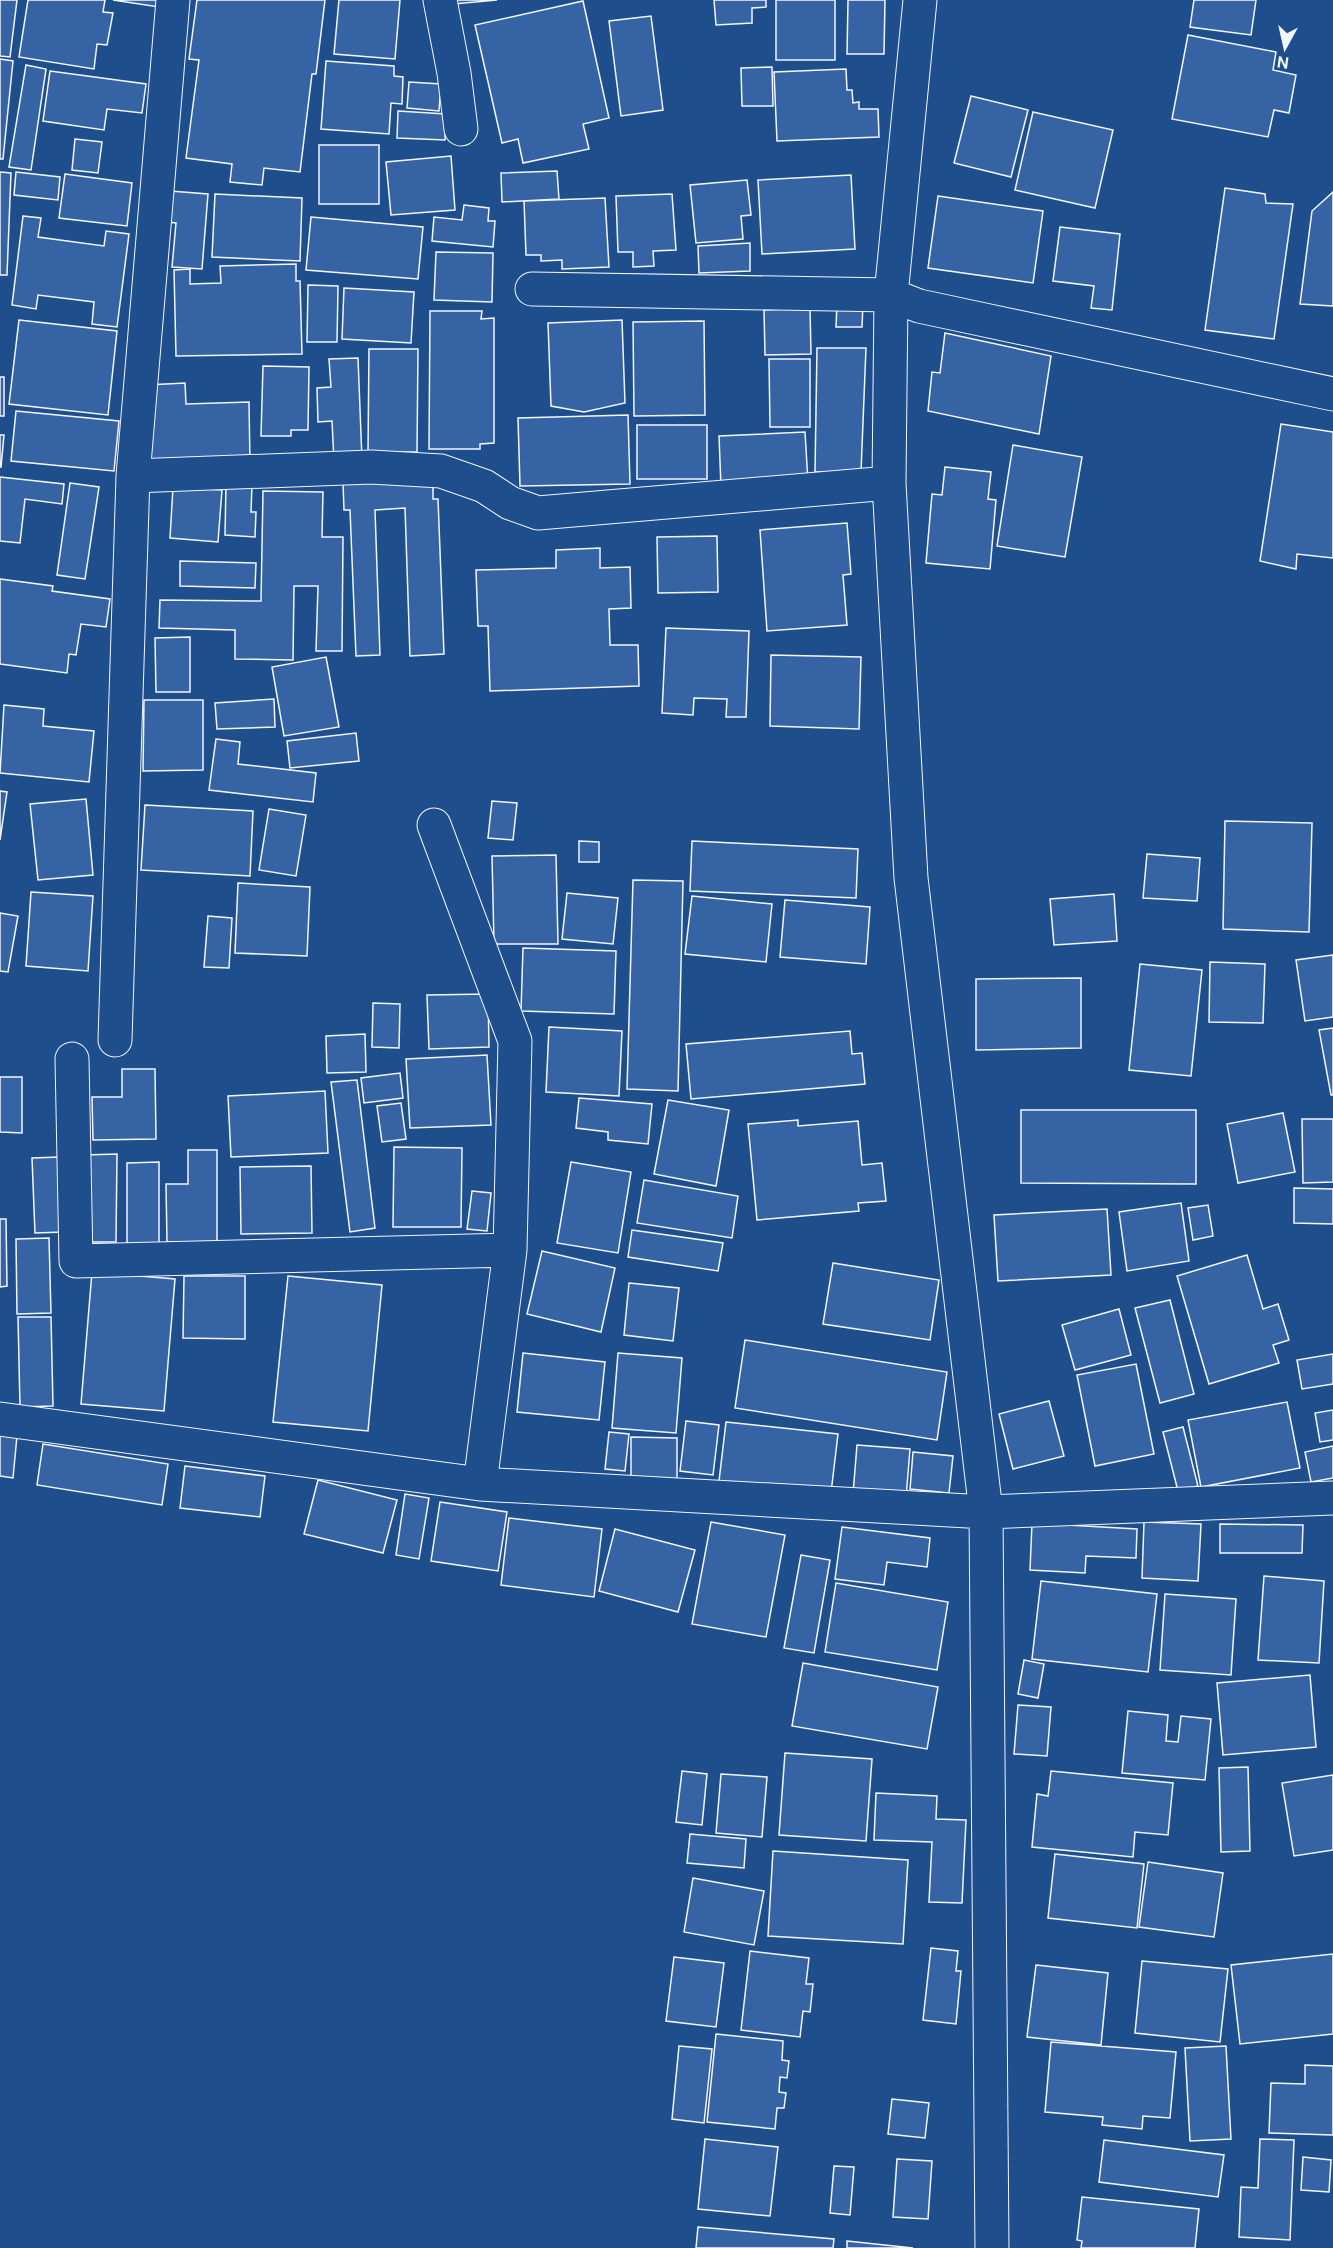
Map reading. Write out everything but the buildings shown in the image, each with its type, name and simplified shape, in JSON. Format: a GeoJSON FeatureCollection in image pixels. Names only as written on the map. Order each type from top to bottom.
{"type":"FeatureCollection","features":[{"type":"Feature","properties":{"kind":"street"},"geometry":{"type":"LineString","coordinates":[[115,1040],[133,476],[173,0]]}},
{"type":"Feature","properties":{"kind":"street"},"geometry":{"type":"LineString","coordinates":[[440,0],[454,73],[461,129]]}},
{"type":"Feature","properties":{"kind":"street"},"geometry":{"type":"LineString","coordinates":[[920,0],[891,296],[889,483],[911,878],[986,1512],[992,2248]]}},
{"type":"Feature","properties":{"kind":"street"},"geometry":{"type":"LineString","coordinates":[[532,289],[891,296],[919,306],[1333,394]]}},
{"type":"Feature","properties":{"kind":"street"},"geometry":{"type":"LineString","coordinates":[[133,476],[371,467],[441,471],[484,486],[510,503],[538,513],[889,483]]}},
{"type":"Feature","properties":{"kind":"street"},"geometry":{"type":"LineString","coordinates":[[434,825],[515,1041],[510,1250],[480,1484]]}},
{"type":"Feature","properties":{"kind":"street"},"geometry":{"type":"LineString","coordinates":[[72,1059],[76,1261],[510,1250]]}},
{"type":"Feature","properties":{"kind":"street"},"geometry":{"type":"LineString","coordinates":[[0,1419],[480,1484],[986,1512],[1333,1498]]}}]}
